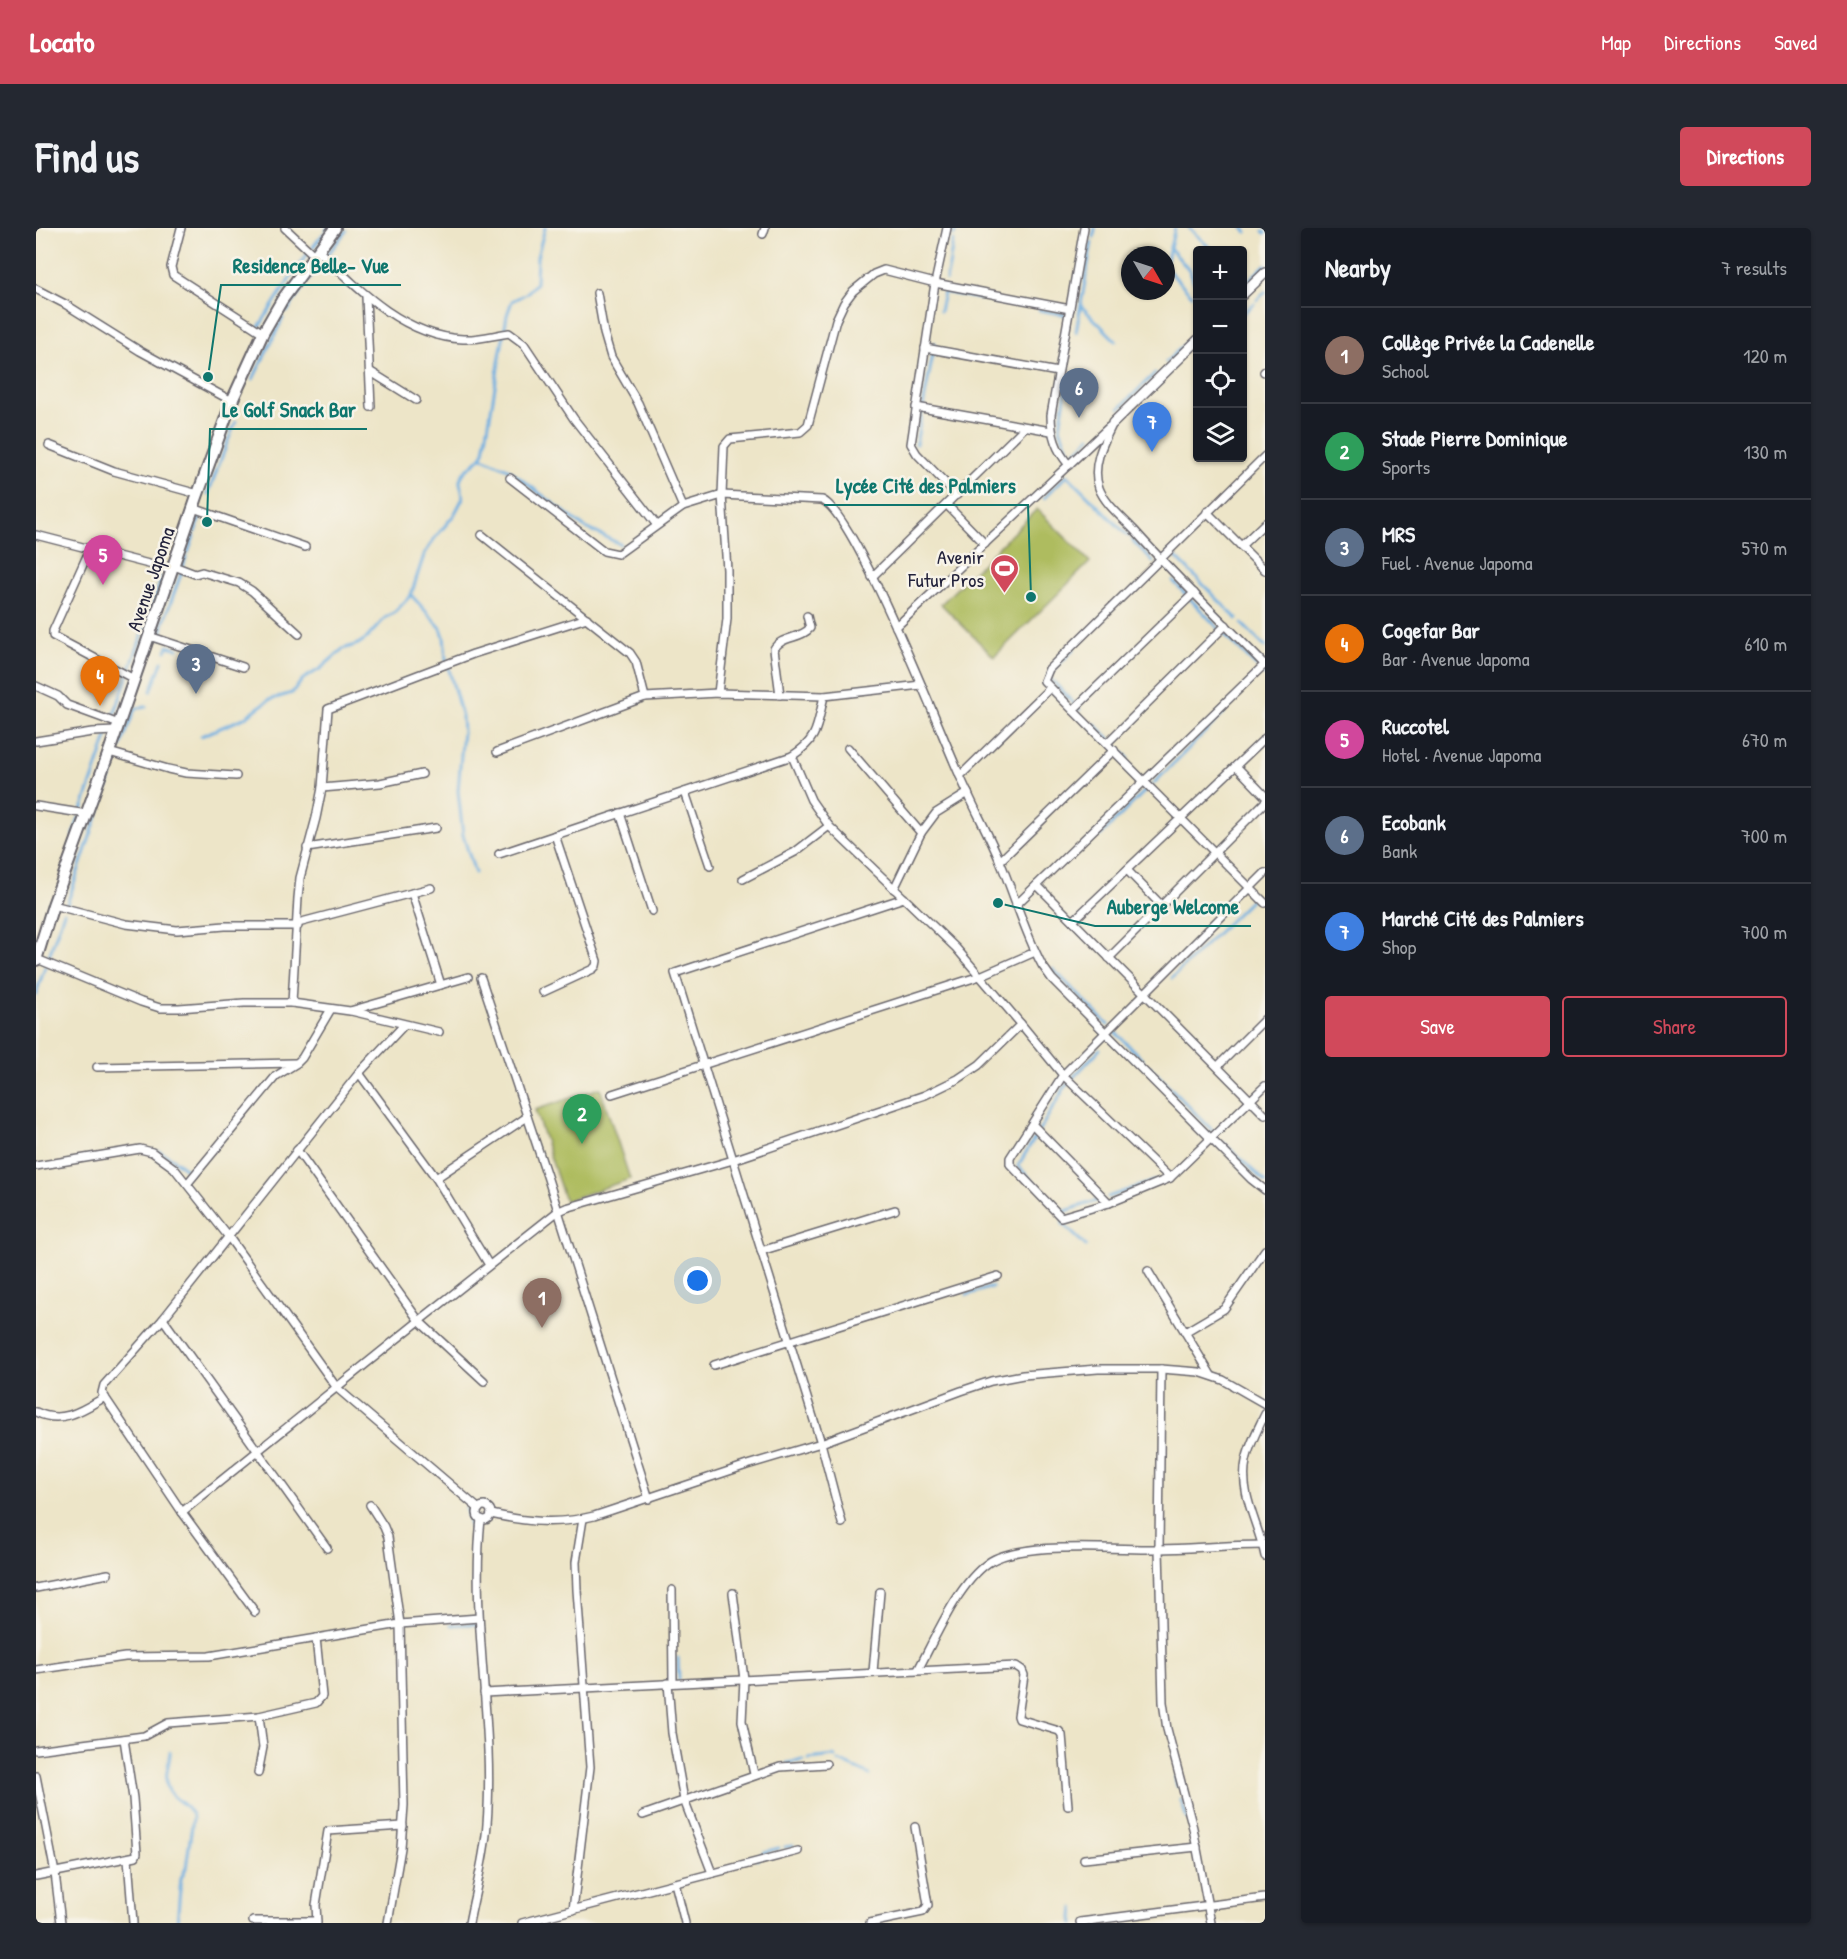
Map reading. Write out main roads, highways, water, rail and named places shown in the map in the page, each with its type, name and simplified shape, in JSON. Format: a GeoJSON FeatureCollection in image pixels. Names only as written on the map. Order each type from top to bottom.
{"type":"FeatureCollection","features":[{"type":"Feature","properties":{"kind":"main road","name":"Avenue Japoma"},"geometry":{"type":"LineString","coordinates":[[36,959],[41,928],[53,905],[110,752],[232,401],[263,333],[282,300],[335,228]]}},
{"type":"Feature","properties":{"kind":"waterway"},"geometry":{"type":"LineString","coordinates":[[201,736],[244,718],[269,700],[292,693],[303,679],[320,669],[343,649],[367,638],[411,595],[424,555],[454,515],[463,498],[460,483],[462,474],[484,452],[507,315],[512,301],[527,293],[536,283],[537,257],[545,228]]}},
{"type":"Feature","properties":{"kind":"waterway"},"geometry":{"type":"LineString","coordinates":[[954,235],[956,228]]}},
{"type":"Feature","properties":{"kind":"waterway"},"geometry":{"type":"LineString","coordinates":[[1094,237],[1095,228]]}},
{"type":"Feature","properties":{"kind":"waterway"},"geometry":{"type":"LineString","coordinates":[[1170,246],[1175,228]]}},
{"type":"Feature","properties":{"kind":"waterway"},"geometry":{"type":"LineString","coordinates":[[1189,228],[1208,246]]}},
{"type":"Feature","properties":{"kind":"waterway"},"geometry":{"type":"LineString","coordinates":[[1243,228],[1247,232]]}},
{"type":"Feature","properties":{"kind":"waterway"},"geometry":{"type":"LineString","coordinates":[[328,254],[346,231]]}},
{"type":"Feature","properties":{"kind":"waterway"},"geometry":{"type":"LineString","coordinates":[[313,247],[323,234]]}},
{"type":"Feature","properties":{"kind":"waterway"},"geometry":{"type":"LineString","coordinates":[[950,259],[953,241]]}},
{"type":"Feature","properties":{"kind":"waterway"},"geometry":{"type":"LineString","coordinates":[[1076,332],[1092,242]]}},
{"type":"Feature","properties":{"kind":"waterway"},"geometry":{"type":"LineString","coordinates":[[287,283],[308,253]]}},
{"type":"Feature","properties":{"kind":"waterway"},"geometry":{"type":"LineString","coordinates":[[1175,254],[1190,271],[1193,279]]}},
{"type":"Feature","properties":{"kind":"waterway"},"geometry":{"type":"LineString","coordinates":[[309,279],[323,260]]}},
{"type":"Feature","properties":{"kind":"waterway"},"geometry":{"type":"LineString","coordinates":[[946,280],[950,261]]}},
{"type":"Feature","properties":{"kind":"waterway"},"geometry":{"type":"LineString","coordinates":[[1250,279],[1265,265]]}},
{"type":"Feature","properties":{"kind":"waterway"},"geometry":{"type":"LineString","coordinates":[[1175,277],[1192,295]]}},
{"type":"Feature","properties":{"kind":"waterway"},"geometry":{"type":"LineString","coordinates":[[287,312],[307,281]]}},
{"type":"Feature","properties":{"kind":"waterway"},"geometry":{"type":"LineString","coordinates":[[259,327],[285,286]]}},
{"type":"Feature","properties":{"kind":"waterway"},"geometry":{"type":"LineString","coordinates":[[940,311],[944,292],[980,299]]}},
{"type":"Feature","properties":{"kind":"waterway"},"geometry":{"type":"LineString","coordinates":[[1257,300],[1265,292]]}},
{"type":"Feature","properties":{"kind":"waterway"},"geometry":{"type":"LineString","coordinates":[[990,301],[1006,304]]}},
{"type":"Feature","properties":{"kind":"waterway"},"geometry":{"type":"LineString","coordinates":[[1008,304],[1018,306]]}},
{"type":"Feature","properties":{"kind":"waterway"},"geometry":{"type":"LineString","coordinates":[[1247,310],[1254,304]]}},
{"type":"Feature","properties":{"kind":"waterway"},"geometry":{"type":"LineString","coordinates":[[1081,306],[1116,341]]}},
{"type":"Feature","properties":{"kind":"waterway"},"geometry":{"type":"LineString","coordinates":[[1039,310],[1067,315]]}},
{"type":"Feature","properties":{"kind":"waterway"},"geometry":{"type":"LineString","coordinates":[[253,379],[283,318]]}},
{"type":"Feature","properties":{"kind":"waterway"},"geometry":{"type":"LineString","coordinates":[[1166,362],[1192,337]]}},
{"type":"Feature","properties":{"kind":"waterway"},"geometry":{"type":"LineString","coordinates":[[916,444],[935,343]]}},
{"type":"Feature","properties":{"kind":"waterway"},"geometry":{"type":"LineString","coordinates":[[1120,408],[1155,373]]}},
{"type":"Feature","properties":{"kind":"waterway"},"geometry":{"type":"LineString","coordinates":[[1068,378],[1060,428],[1068,450]]}},
{"type":"Feature","properties":{"kind":"waterway"},"geometry":{"type":"LineString","coordinates":[[231,433],[236,422]]}},
{"type":"Feature","properties":{"kind":"waterway"},"geometry":{"type":"LineString","coordinates":[[225,448],[230,436]]}},
{"type":"Feature","properties":{"kind":"waterway"},"geometry":{"type":"LineString","coordinates":[[1071,456],[1090,437]]}},
{"type":"Feature","properties":{"kind":"waterway"},"geometry":{"type":"LineString","coordinates":[[218,467],[225,449]]}},
{"type":"Feature","properties":{"kind":"waterway"},"geometry":{"type":"LineString","coordinates":[[481,457],[508,469],[584,527],[620,544]]}},
{"type":"Feature","properties":{"kind":"waterway"},"geometry":{"type":"LineString","coordinates":[[208,494],[217,470]]}},
{"type":"Feature","properties":{"kind":"waterway"},"geometry":{"type":"LineString","coordinates":[[1044,498],[1067,475],[1128,536]]}},
{"type":"Feature","properties":{"kind":"waterway"},"geometry":{"type":"LineString","coordinates":[[195,532],[200,517]]}},
{"type":"Feature","properties":{"kind":"waterway"},"geometry":{"type":"LineString","coordinates":[[188,553],[194,536]]}},
{"type":"Feature","properties":{"kind":"waterway"},"geometry":{"type":"LineString","coordinates":[[1132,540],[1153,562]]}},
{"type":"Feature","properties":{"kind":"waterway"},"geometry":{"type":"LineString","coordinates":[[1170,551],[1237,619]]}},
{"type":"Feature","properties":{"kind":"waterway"},"geometry":{"type":"LineString","coordinates":[[183,567],[186,557]]}},
{"type":"Feature","properties":{"kind":"waterway"},"geometry":{"type":"LineString","coordinates":[[161,638],[163,624],[182,571]]}},
{"type":"Feature","properties":{"kind":"waterway"},"geometry":{"type":"LineString","coordinates":[[114,715],[160,583],[156,572]]}},
{"type":"Feature","properties":{"kind":"waterway"},"geometry":{"type":"LineString","coordinates":[[1173,581],[1219,629]]}},
{"type":"Feature","properties":{"kind":"waterway"},"geometry":{"type":"LineString","coordinates":[[411,595],[441,628],[444,637],[446,659],[462,717],[458,791],[463,835],[475,873]]}},
{"type":"Feature","properties":{"kind":"waterway"},"geometry":{"type":"LineString","coordinates":[[1242,624],[1265,647]]}},
{"type":"Feature","properties":{"kind":"waterway"},"geometry":{"type":"LineString","coordinates":[[1221,631],[1256,666]]}},
{"type":"Feature","properties":{"kind":"waterway"},"geometry":{"type":"LineString","coordinates":[[166,651],[168,646],[178,649]]}},
{"type":"Feature","properties":{"kind":"waterway"},"geometry":{"type":"LineString","coordinates":[[1074,649],[1048,676],[1080,710]]}},
{"type":"Feature","properties":{"kind":"waterway"},"geometry":{"type":"LineString","coordinates":[[151,691],[162,662]]}},
{"type":"Feature","properties":{"kind":"waterway"},"geometry":{"type":"LineString","coordinates":[[121,747],[134,711],[137,708],[146,707]]}},
{"type":"Feature","properties":{"kind":"waterway"},"geometry":{"type":"LineString","coordinates":[[1154,783],[1224,713]]}},
{"type":"Feature","properties":{"kind":"waterway"},"geometry":{"type":"LineString","coordinates":[[1095,724],[1128,758]]}},
{"type":"Feature","properties":{"kind":"waterway"},"geometry":{"type":"LineString","coordinates":[[82,810],[107,737]]}},
{"type":"Feature","properties":{"kind":"waterway"},"geometry":{"type":"LineString","coordinates":[[67,904],[117,758]]}},
{"type":"Feature","properties":{"kind":"waterway"},"geometry":{"type":"LineString","coordinates":[[1100,836],[1150,786]]}},
{"type":"Feature","properties":{"kind":"waterway"},"geometry":{"type":"LineString","coordinates":[[73,836],[79,818]]}},
{"type":"Feature","properties":{"kind":"waterway"},"geometry":{"type":"LineString","coordinates":[[1262,889],[1265,886]]}},
{"type":"Feature","properties":{"kind":"waterway"},"geometry":{"type":"LineString","coordinates":[[1172,978],[1254,897]]}},
{"type":"Feature","properties":{"kind":"waterway"},"geometry":{"type":"LineString","coordinates":[[48,959],[64,912]]}},
{"type":"Feature","properties":{"kind":"waterway"},"geometry":{"type":"LineString","coordinates":[[36,994],[45,967]]}},
{"type":"Feature","properties":{"kind":"waterway"},"geometry":{"type":"LineString","coordinates":[[1053,969],[1108,1025]]}},
{"type":"Feature","properties":{"kind":"waterway"},"geometry":{"type":"LineString","coordinates":[[1114,1031],[1143,1060]]}},
{"type":"Feature","properties":{"kind":"waterway"},"geometry":{"type":"LineString","coordinates":[[1039,1131],[1067,1084],[1100,1049]]}},
{"type":"Feature","properties":{"kind":"waterway"},"geometry":{"type":"LineString","coordinates":[[1149,1066],[1214,1132]]}},
{"type":"Feature","properties":{"kind":"waterway"},"geometry":{"type":"LineString","coordinates":[[1037,1134],[1018,1166],[1063,1212],[1101,1199]]}},
{"type":"Feature","properties":{"kind":"waterway"},"geometry":{"type":"LineString","coordinates":[[1224,1143],[1265,1182]]}},
{"type":"Feature","properties":{"kind":"waterway"},"geometry":{"type":"LineString","coordinates":[[159,1151],[186,1169]]}},
{"type":"Feature","properties":{"kind":"waterway"},"geometry":{"type":"LineString","coordinates":[[1108,1197],[1154,1181]]}},
{"type":"Feature","properties":{"kind":"waterway"},"geometry":{"type":"LineString","coordinates":[[1063,1221],[1063,1224],[1086,1246]]}},
{"type":"Feature","properties":{"kind":"waterway"},"geometry":{"type":"LineString","coordinates":[[967,1295],[992,1287]]}},
{"type":"Feature","properties":{"kind":"waterway"},"geometry":{"type":"LineString","coordinates":[[466,1509],[472,1539],[475,1590]]}},
{"type":"Feature","properties":{"kind":"waterway"},"geometry":{"type":"LineString","coordinates":[[451,1625],[474,1624],[478,1626]]}},
{"type":"Feature","properties":{"kind":"waterway"},"geometry":{"type":"LineString","coordinates":[[678,1658],[679,1680]]}},
{"type":"Feature","properties":{"kind":"waterway"},"geometry":{"type":"LineString","coordinates":[[170,1752],[167,1786],[193,1818],[186,1868],[181,1878],[177,1923]]}},
{"type":"Feature","properties":{"kind":"waterway"},"geometry":{"type":"LineString","coordinates":[[809,1759],[836,1757]]}},
{"type":"Feature","properties":{"kind":"waterway"},"geometry":{"type":"LineString","coordinates":[[787,1763],[804,1760]]}},
{"type":"Feature","properties":{"kind":"waterway"},"geometry":{"type":"LineString","coordinates":[[839,1761],[870,1775]]}},
{"type":"Feature","properties":{"kind":"waterway"},"geometry":{"type":"LineString","coordinates":[[1175,1777],[1177,1786]]}},
{"type":"Feature","properties":{"kind":"waterway"},"geometry":{"type":"LineString","coordinates":[[1181,1800],[1187,1819]]}},
{"type":"Feature","properties":{"kind":"waterway"},"geometry":{"type":"LineString","coordinates":[[785,1847],[793,1846]]}},
{"type":"Feature","properties":{"kind":"waterway"},"geometry":{"type":"LineString","coordinates":[[757,1859],[764,1852],[779,1848]]}},
{"type":"Feature","properties":{"kind":"waterway"},"geometry":{"type":"LineString","coordinates":[[1074,1908],[1074,1923]]}},
{"type":"Feature","properties":{"kind":"place","name":"Residence Belle- Vue"},"geometry":{"type":"Point","coordinates":[208,377]}},
{"type":"Feature","properties":{"kind":"place","name":"Ecobank"},"geometry":{"type":"Point","coordinates":[1079,418]}},
{"type":"Feature","properties":{"kind":"place","name":"Marché Cité des Palmiers"},"geometry":{"type":"Point","coordinates":[1152,452]}},
{"type":"Feature","properties":{"kind":"place","name":"Le Golf Snack Bar"},"geometry":{"type":"Point","coordinates":[207,522]}},
{"type":"Feature","properties":{"kind":"place","name":"Ruccotel"},"geometry":{"type":"Point","coordinates":[103,585]}},
{"type":"Feature","properties":{"kind":"place","name":"Avenir Futur Pros"},"geometry":{"type":"Point","coordinates":[1005,594]}},
{"type":"Feature","properties":{"kind":"place","name":"Lycée Cité des Palmiers"},"geometry":{"type":"Point","coordinates":[1031,597]}},
{"type":"Feature","properties":{"kind":"place","name":"MRS"},"geometry":{"type":"Point","coordinates":[196,694]}},
{"type":"Feature","properties":{"kind":"place","name":"Cogefar Bar"},"geometry":{"type":"Point","coordinates":[100,706]}},
{"type":"Feature","properties":{"kind":"place","name":"Auberge Welcome"},"geometry":{"type":"Point","coordinates":[998,903]}},
{"type":"Feature","properties":{"kind":"place","name":"Stade Pierre Dominique"},"geometry":{"type":"Point","coordinates":[582,1144]}},
{"type":"Feature","properties":{"kind":"place","name":"Collège Privée la Cadenelle"},"geometry":{"type":"Point","coordinates":[542,1328]}}]}
